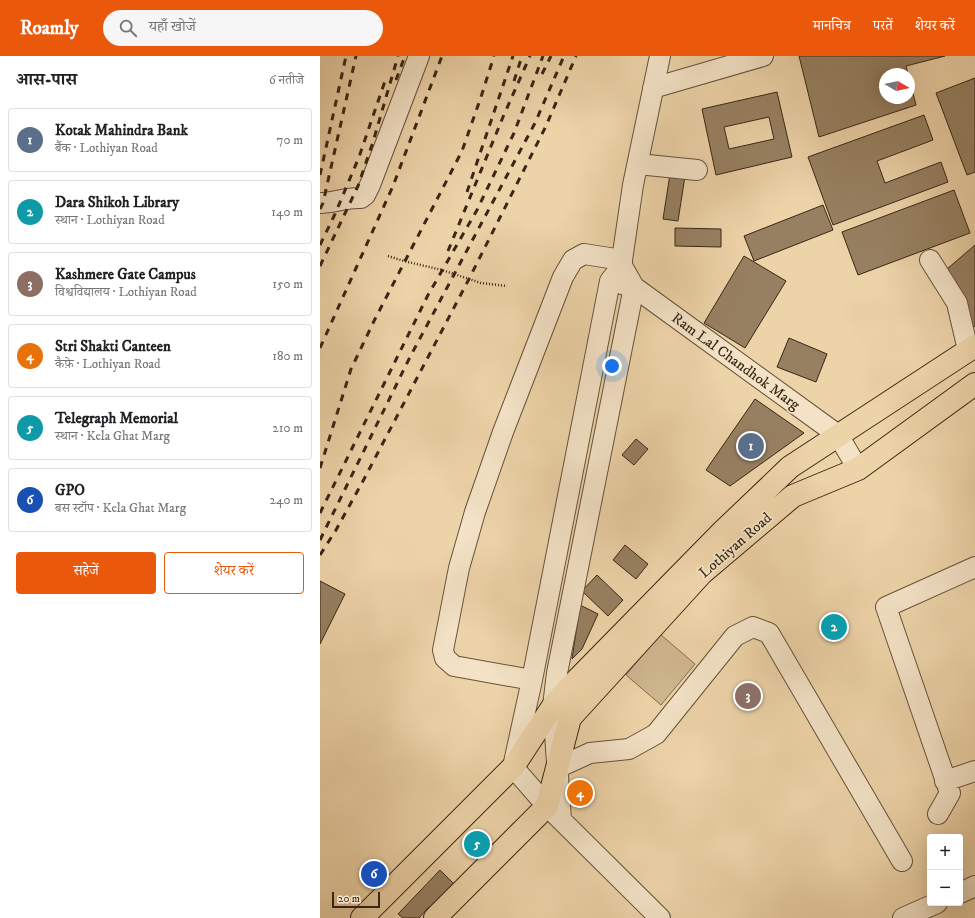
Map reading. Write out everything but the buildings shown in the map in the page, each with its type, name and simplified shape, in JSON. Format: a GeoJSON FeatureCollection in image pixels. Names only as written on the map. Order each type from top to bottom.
{"type":"FeatureCollection","features":[{"type":"Feature","properties":{"kind":"main road","name":"Lothiyan Road"},"geometry":{"type":"LineString","coordinates":[[362,918],[513,767],[553,706],[565,692],[733,521],[790,467],[971,348]]}},
{"type":"Feature","properties":{"kind":"main road","name":"Lothiyan Road"},"geometry":{"type":"LineString","coordinates":[[554,812],[557,768],[570,718],[702,573],[793,496],[858,469],[975,384]]}},
{"type":"Feature","properties":{"kind":"main road"},"geometry":{"type":"LineString","coordinates":[[435,918],[554,812]]}},
{"type":"Feature","properties":{"kind":"street"},"geometry":{"type":"LineString","coordinates":[[320,203],[340,201],[353,197],[361,198],[365,195],[419,56]]}},
{"type":"Feature","properties":{"kind":"street"},"geometry":{"type":"LineString","coordinates":[[660,56],[618,269],[513,767],[554,812],[660,918]]}},
{"type":"Feature","properties":{"kind":"street"},"geometry":{"type":"LineString","coordinates":[[653,88],[763,56]]}},
{"type":"Feature","properties":{"kind":"street"},"geometry":{"type":"LineString","coordinates":[[638,164],[697,170]]}},
{"type":"Feature","properties":{"kind":"street"},"geometry":{"type":"LineString","coordinates":[[532,680],[454,666],[445,658],[443,650],[458,575],[474,512],[539,335],[563,277],[573,260],[584,254],[618,269],[634,288],[557,673],[553,706],[557,768],[590,753],[629,749],[656,734],[735,636],[753,627],[769,633],[902,861]]}},
{"type":"Feature","properties":{"kind":"street"},"geometry":{"type":"LineString","coordinates":[[930,260],[957,303],[971,348]]}},
{"type":"Feature","properties":{"kind":"street","name":"Ram Lal Chandhok Marg"},"geometry":{"type":"LineString","coordinates":[[634,288],[838,435]]}},
{"type":"Feature","properties":{"kind":"street"},"geometry":{"type":"LineString","coordinates":[[838,435],[858,469]]}},
{"type":"Feature","properties":{"kind":"street"},"geometry":{"type":"LineString","coordinates":[[938,814],[950,793],[886,607],[975,567]]}},
{"type":"Feature","properties":{"kind":"street"},"geometry":{"type":"LineString","coordinates":[[945,781],[975,771]]}},
{"type":"Feature","properties":{"kind":"street"},"geometry":{"type":"LineString","coordinates":[[963,892],[975,886]]}},
{"type":"Feature","properties":{"kind":"street"},"geometry":{"type":"LineString","coordinates":[[903,918],[930,906]]}},
{"type":"Feature","properties":{"kind":"path"},"geometry":{"type":"LineString","coordinates":[[388,256],[442,270],[480,283],[506,286]]}},
{"type":"Feature","properties":{"kind":"shaded area"},"geometry":{"type":"Polygon","coordinates":[[[660,634],[695,664],[661,705],[626,675],[660,634]]]}},
{"type":"Feature","properties":{"kind":"railway"},"geometry":{"type":"LineString","coordinates":[[320,175],[346,56]]}},
{"type":"Feature","properties":{"kind":"railway"},"geometry":{"type":"LineString","coordinates":[[320,209],[323,203],[356,56]]}},
{"type":"Feature","properties":{"kind":"railway"},"geometry":{"type":"LineString","coordinates":[[320,266],[358,186],[373,142],[398,56]]}},
{"type":"Feature","properties":{"kind":"railway"},"geometry":{"type":"LineString","coordinates":[[396,80],[405,56]]}},
{"type":"Feature","properties":{"kind":"railway"},"geometry":{"type":"LineString","coordinates":[[320,348],[393,186],[442,56]]}},
{"type":"Feature","properties":{"kind":"railway"},"geometry":{"type":"LineString","coordinates":[[320,468],[351,369],[375,319],[462,151],[494,56]]}},
{"type":"Feature","properties":{"kind":"railway"},"geometry":{"type":"LineString","coordinates":[[467,192],[513,56]]}},
{"type":"Feature","properties":{"kind":"railway"},"geometry":{"type":"LineString","coordinates":[[514,81],[522,56]]}},
{"type":"Feature","properties":{"kind":"railway"},"geometry":{"type":"LineString","coordinates":[[448,251],[503,117],[530,56]]}},
{"type":"Feature","properties":{"kind":"railway"},"geometry":{"type":"LineString","coordinates":[[320,513],[428,295],[477,210],[514,133],[543,56]]}},
{"type":"Feature","properties":{"kind":"railway"},"geometry":{"type":"LineString","coordinates":[[542,74],[551,56]]}},
{"type":"Feature","properties":{"kind":"railway"},"geometry":{"type":"LineString","coordinates":[[320,540],[410,357],[535,123],[564,56]]}},
{"type":"Feature","properties":{"kind":"railway"},"geometry":{"type":"LineString","coordinates":[[320,555],[336,530],[363,481],[469,279],[546,126],[576,56]]}},
{"type":"Feature","properties":{"kind":"railway"},"geometry":{"type":"LineString","coordinates":[[320,245],[359,157],[385,81]]}},
{"type":"Feature","properties":{"kind":"place","name":"Kotak Mahindra Bank"},"geometry":{"type":"Point","coordinates":[751,446]}},
{"type":"Feature","properties":{"kind":"place","name":"Dara Shikoh Library"},"geometry":{"type":"Point","coordinates":[834,627]}},
{"type":"Feature","properties":{"kind":"place","name":"Kashmere Gate Campus"},"geometry":{"type":"Point","coordinates":[748,696]}},
{"type":"Feature","properties":{"kind":"place","name":"Stri Shakti Canteen"},"geometry":{"type":"Point","coordinates":[580,793]}},
{"type":"Feature","properties":{"kind":"place","name":"Telegraph Memorial"},"geometry":{"type":"Point","coordinates":[477,844]}},
{"type":"Feature","properties":{"kind":"place","name":"GPO"},"geometry":{"type":"Point","coordinates":[374,874]}}]}
